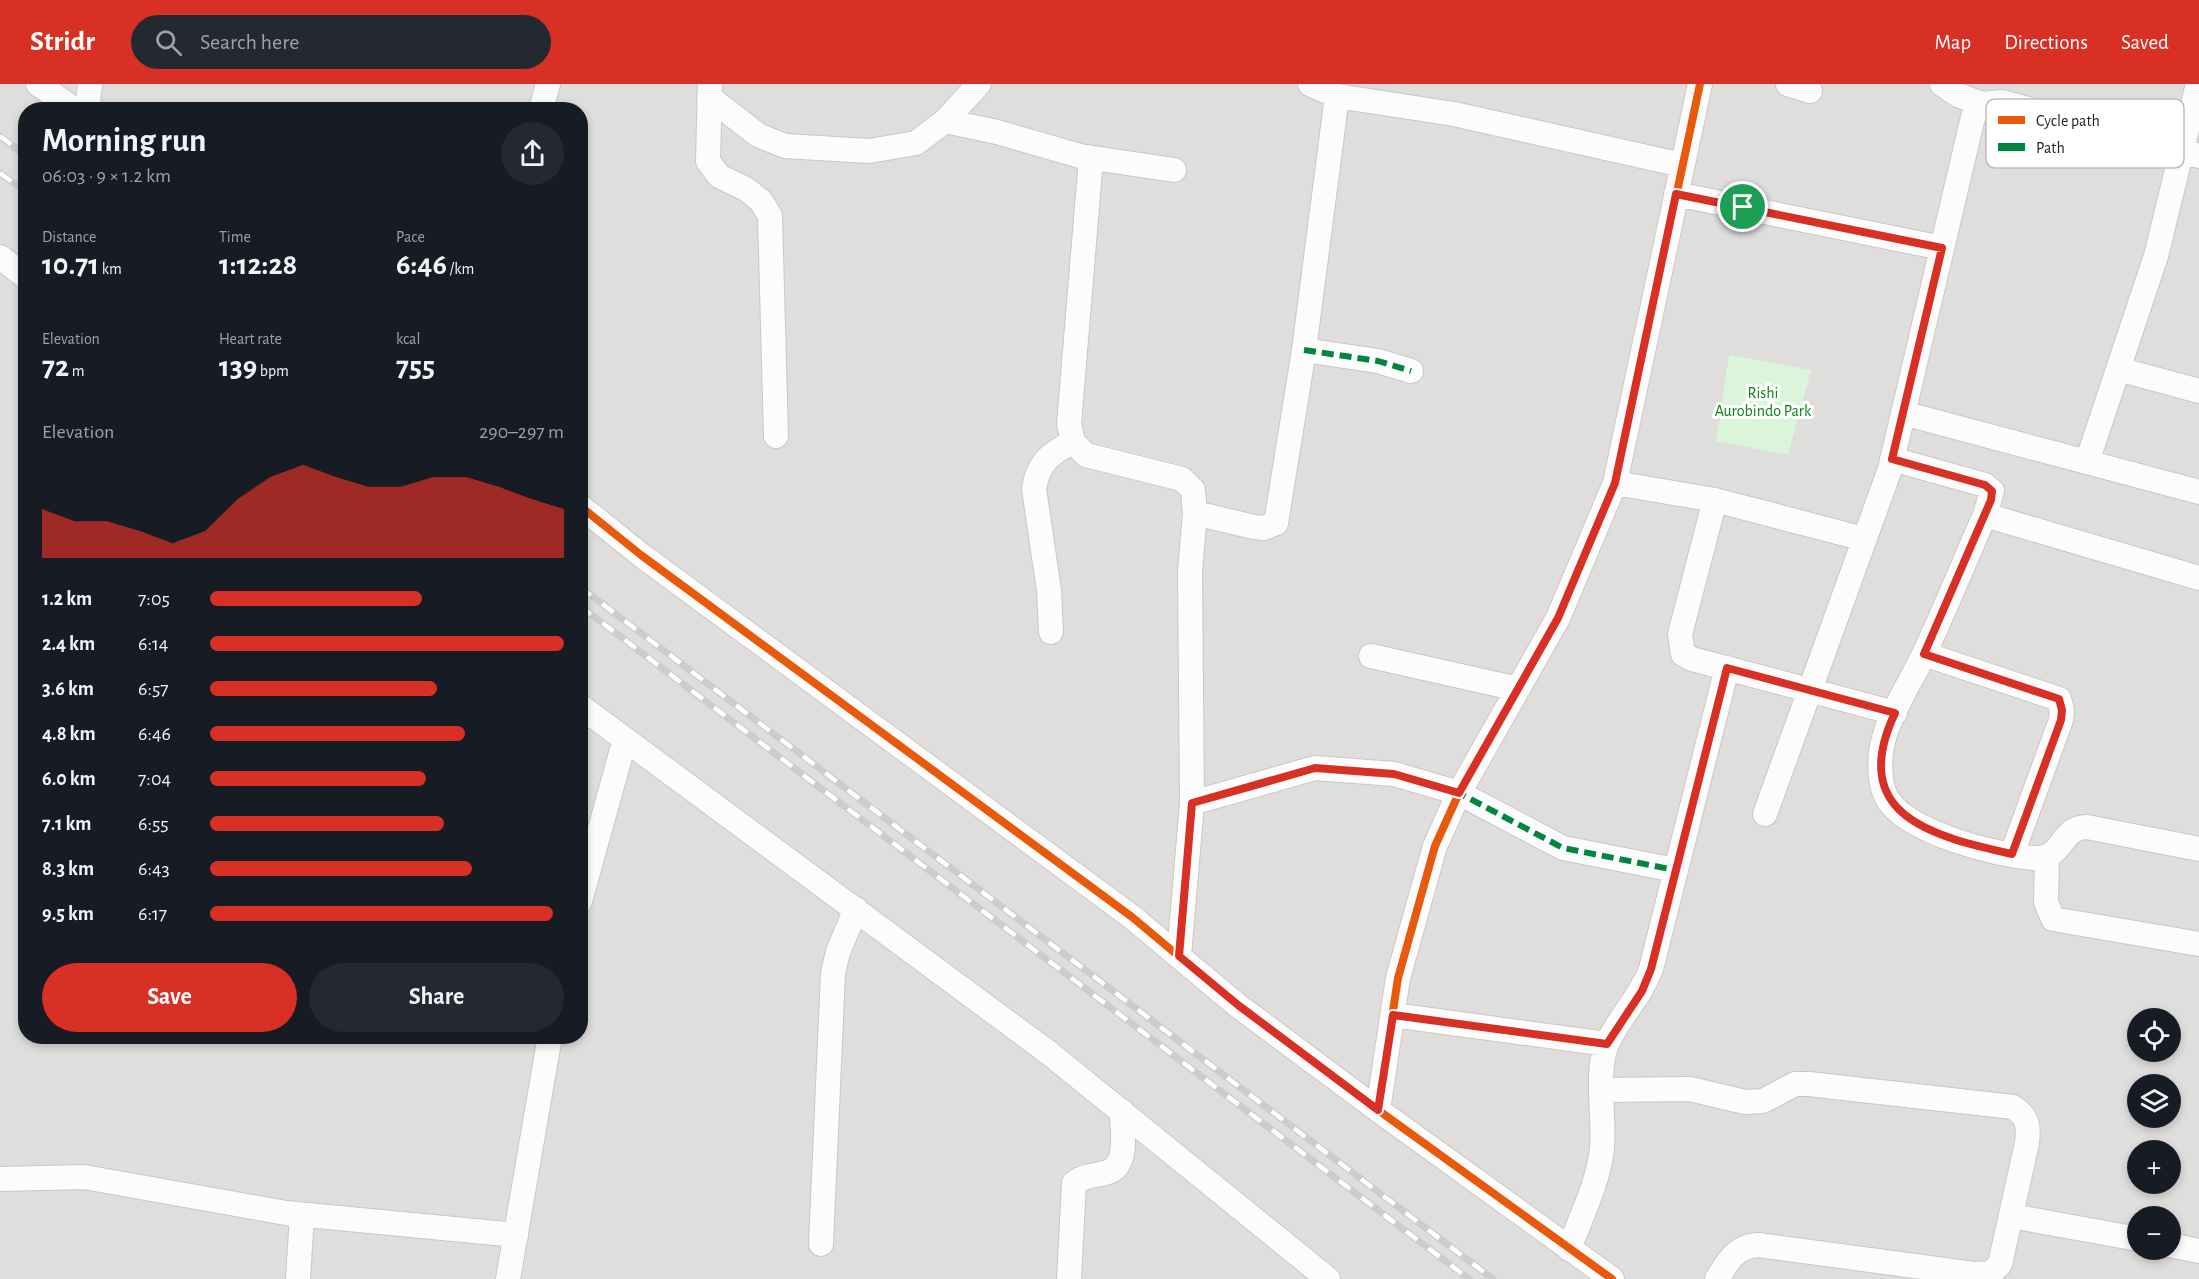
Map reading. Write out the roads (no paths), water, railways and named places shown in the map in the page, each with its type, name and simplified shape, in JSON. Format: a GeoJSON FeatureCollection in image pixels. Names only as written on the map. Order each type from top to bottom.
{"type":"FeatureCollection","features":[{"type":"Feature","properties":{"kind":"street"},"geometry":{"type":"LineString","coordinates":[[38,84],[64,102]]}},
{"type":"Feature","properties":{"kind":"street"},"geometry":{"type":"LineString","coordinates":[[88,102],[90,84]]}},
{"type":"Feature","properties":{"kind":"street"},"geometry":{"type":"LineString","coordinates":[[543,102],[548,84]]}},
{"type":"Feature","properties":{"kind":"street"},"geometry":{"type":"LineString","coordinates":[[710,90],[758,135],[785,146],[869,151],[916,143],[945,122],[979,84]]}},
{"type":"Feature","properties":{"kind":"street"},"geometry":{"type":"LineString","coordinates":[[1310,84],[1337,96],[1454,114],[1682,165]]}},
{"type":"Feature","properties":{"kind":"street"},"geometry":{"type":"LineString","coordinates":[[1378,1110],[1398,978],[1435,846],[1459,793],[1558,618],[1615,483],[1700,84]]}},
{"type":"Feature","properties":{"kind":"street"},"geometry":{"type":"LineString","coordinates":[[1941,84],[1958,95],[1986,104]]}},
{"type":"Feature","properties":{"kind":"street"},"geometry":{"type":"LineString","coordinates":[[2087,462],[2190,155],[2198,84]]}},
{"type":"Feature","properties":{"kind":"street"},"geometry":{"type":"LineString","coordinates":[[710,90],[708,161],[719,176],[746,189],[761,201],[770,216],[776,436]]}},
{"type":"Feature","properties":{"kind":"street"},"geometry":{"type":"LineString","coordinates":[[1195,513],[1254,527],[1264,528],[1276,523],[1304,350],[1337,96]]}},
{"type":"Feature","properties":{"kind":"street"},"geometry":{"type":"LineString","coordinates":[[1765,814],[1892,459],[1972,117],[1982,104]]}},
{"type":"Feature","properties":{"kind":"street"},"geometry":{"type":"LineString","coordinates":[[945,122],[997,132],[1091,158],[1174,170]]}},
{"type":"Feature","properties":{"kind":"street"},"geometry":{"type":"LineString","coordinates":[[1091,158],[1069,424],[1073,442],[1086,455],[1182,479],[1193,489],[1195,513],[1190,572],[1192,803],[1179,956]]}},
{"type":"Feature","properties":{"kind":"street"},"geometry":{"type":"LineString","coordinates":[[1676,194],[1942,248]]}},
{"type":"Feature","properties":{"kind":"street"},"geometry":{"type":"LineString","coordinates":[[0,257],[18,271]]}},
{"type":"Feature","properties":{"kind":"street"},"geometry":{"type":"LineString","coordinates":[[1304,350],[1378,361],[1411,370]]}},
{"type":"Feature","properties":{"kind":"street"},"geometry":{"type":"LineString","coordinates":[[2118,369],[2199,392]]}},
{"type":"Feature","properties":{"kind":"street"},"geometry":{"type":"LineString","coordinates":[[1903,413],[2199,492]]}},
{"type":"Feature","properties":{"kind":"street"},"geometry":{"type":"LineString","coordinates":[[1051,632],[1049,590],[1034,489],[1036,474],[1044,461],[1055,451],[1073,442]]}},
{"type":"Feature","properties":{"kind":"street"},"geometry":{"type":"LineString","coordinates":[[1892,459],[1985,485],[1992,491],[1924,654],[1884,738],[1880,774],[1888,800],[1909,819],[1934,832],[1968,844],[2012,854],[2047,857],[2058,849],[2067,835],[2077,827],[2199,849]]}},
{"type":"Feature","properties":{"kind":"street"},"geometry":{"type":"LineString","coordinates":[[1615,483],[1715,500],[1864,539]]}},
{"type":"Feature","properties":{"kind":"street"},"geometry":{"type":"LineString","coordinates":[[1715,500],[1680,634],[1683,654],[1692,659],[1895,713]]}},
{"type":"Feature","properties":{"kind":"street"},"geometry":{"type":"LineString","coordinates":[[588,512],[641,555],[1132,917],[1238,1005],[1378,1110],[1612,1279]]}},
{"type":"Feature","properties":{"kind":"street"},"geometry":{"type":"LineString","coordinates":[[1984,514],[2199,578]]}},
{"type":"Feature","properties":{"kind":"street"},"geometry":{"type":"LineString","coordinates":[[1924,654],[2059,699],[2062,710],[2061,720],[2012,854]]}},
{"type":"Feature","properties":{"kind":"street"},"geometry":{"type":"LineString","coordinates":[[1371,656],[1518,689]]}},
{"type":"Feature","properties":{"kind":"street"},"geometry":{"type":"LineString","coordinates":[[1569,1249],[1598,1167],[1602,1149],[1603,1060],[1607,1044],[1642,991],[1651,969],[1727,668]]}},
{"type":"Feature","properties":{"kind":"street"},"geometry":{"type":"LineString","coordinates":[[588,712],[1049,1053],[1328,1279]]}},
{"type":"Feature","properties":{"kind":"street"},"geometry":{"type":"LineString","coordinates":[[588,872],[625,739]]}},
{"type":"Feature","properties":{"kind":"street"},"geometry":{"type":"LineString","coordinates":[[1192,803],[1315,768],[1394,774],[1459,793],[1563,848],[1675,870]]}},
{"type":"Feature","properties":{"kind":"street"},"geometry":{"type":"LineString","coordinates":[[2047,857],[2046,902],[2053,919],[2199,944]]}},
{"type":"Feature","properties":{"kind":"street"},"geometry":{"type":"LineString","coordinates":[[820,1244],[833,974],[838,952],[856,909]]}},
{"type":"Feature","properties":{"kind":"street"},"geometry":{"type":"LineString","coordinates":[[1393,1015],[1607,1044]]}},
{"type":"Feature","properties":{"kind":"street"},"geometry":{"type":"LineString","coordinates":[[508,1279],[548,1044]]}},
{"type":"Feature","properties":{"kind":"street"},"geometry":{"type":"LineString","coordinates":[[1603,1090],[1690,1089],[1745,1102],[1762,1101],[1795,1084],[1809,1084],[2013,1107],[2025,1115],[2029,1129],[2000,1264],[1991,1273],[1974,1277],[1758,1245],[1744,1246],[1733,1253],[1717,1279]]}},
{"type":"Feature","properties":{"kind":"street"},"geometry":{"type":"LineString","coordinates":[[1069,1279],[1074,1183],[1082,1177],[1107,1173],[1117,1167],[1122,1158],[1122,1111]]}},
{"type":"Feature","properties":{"kind":"street"},"geometry":{"type":"LineString","coordinates":[[0,1179],[84,1177],[302,1215],[516,1235]]}},
{"type":"Feature","properties":{"kind":"street"},"geometry":{"type":"LineString","coordinates":[[298,1279],[302,1215]]}},
{"type":"Feature","properties":{"kind":"street"},"geometry":{"type":"LineString","coordinates":[[2010,1216],[2127,1237]]}},
{"type":"Feature","properties":{"kind":"street"},"geometry":{"type":"LineString","coordinates":[[2181,1247],[2199,1251]]}},
{"type":"Feature","properties":{"kind":"railway"},"geometry":{"type":"LineString","coordinates":[[0,136],[18,150]]}},
{"type":"Feature","properties":{"kind":"railway"},"geometry":{"type":"LineString","coordinates":[[0,173],[18,186]]}},
{"type":"Feature","properties":{"kind":"railway"},"geometry":{"type":"LineString","coordinates":[[588,593],[1493,1279]]}},
{"type":"Feature","properties":{"kind":"railway"},"geometry":{"type":"LineString","coordinates":[[588,612],[1469,1279]]}},
{"type":"Feature","properties":{"kind":"park label","name":"Rishi Aurobindo Park"},"geometry":{"type":"Point","coordinates":[1763,402]}}]}
